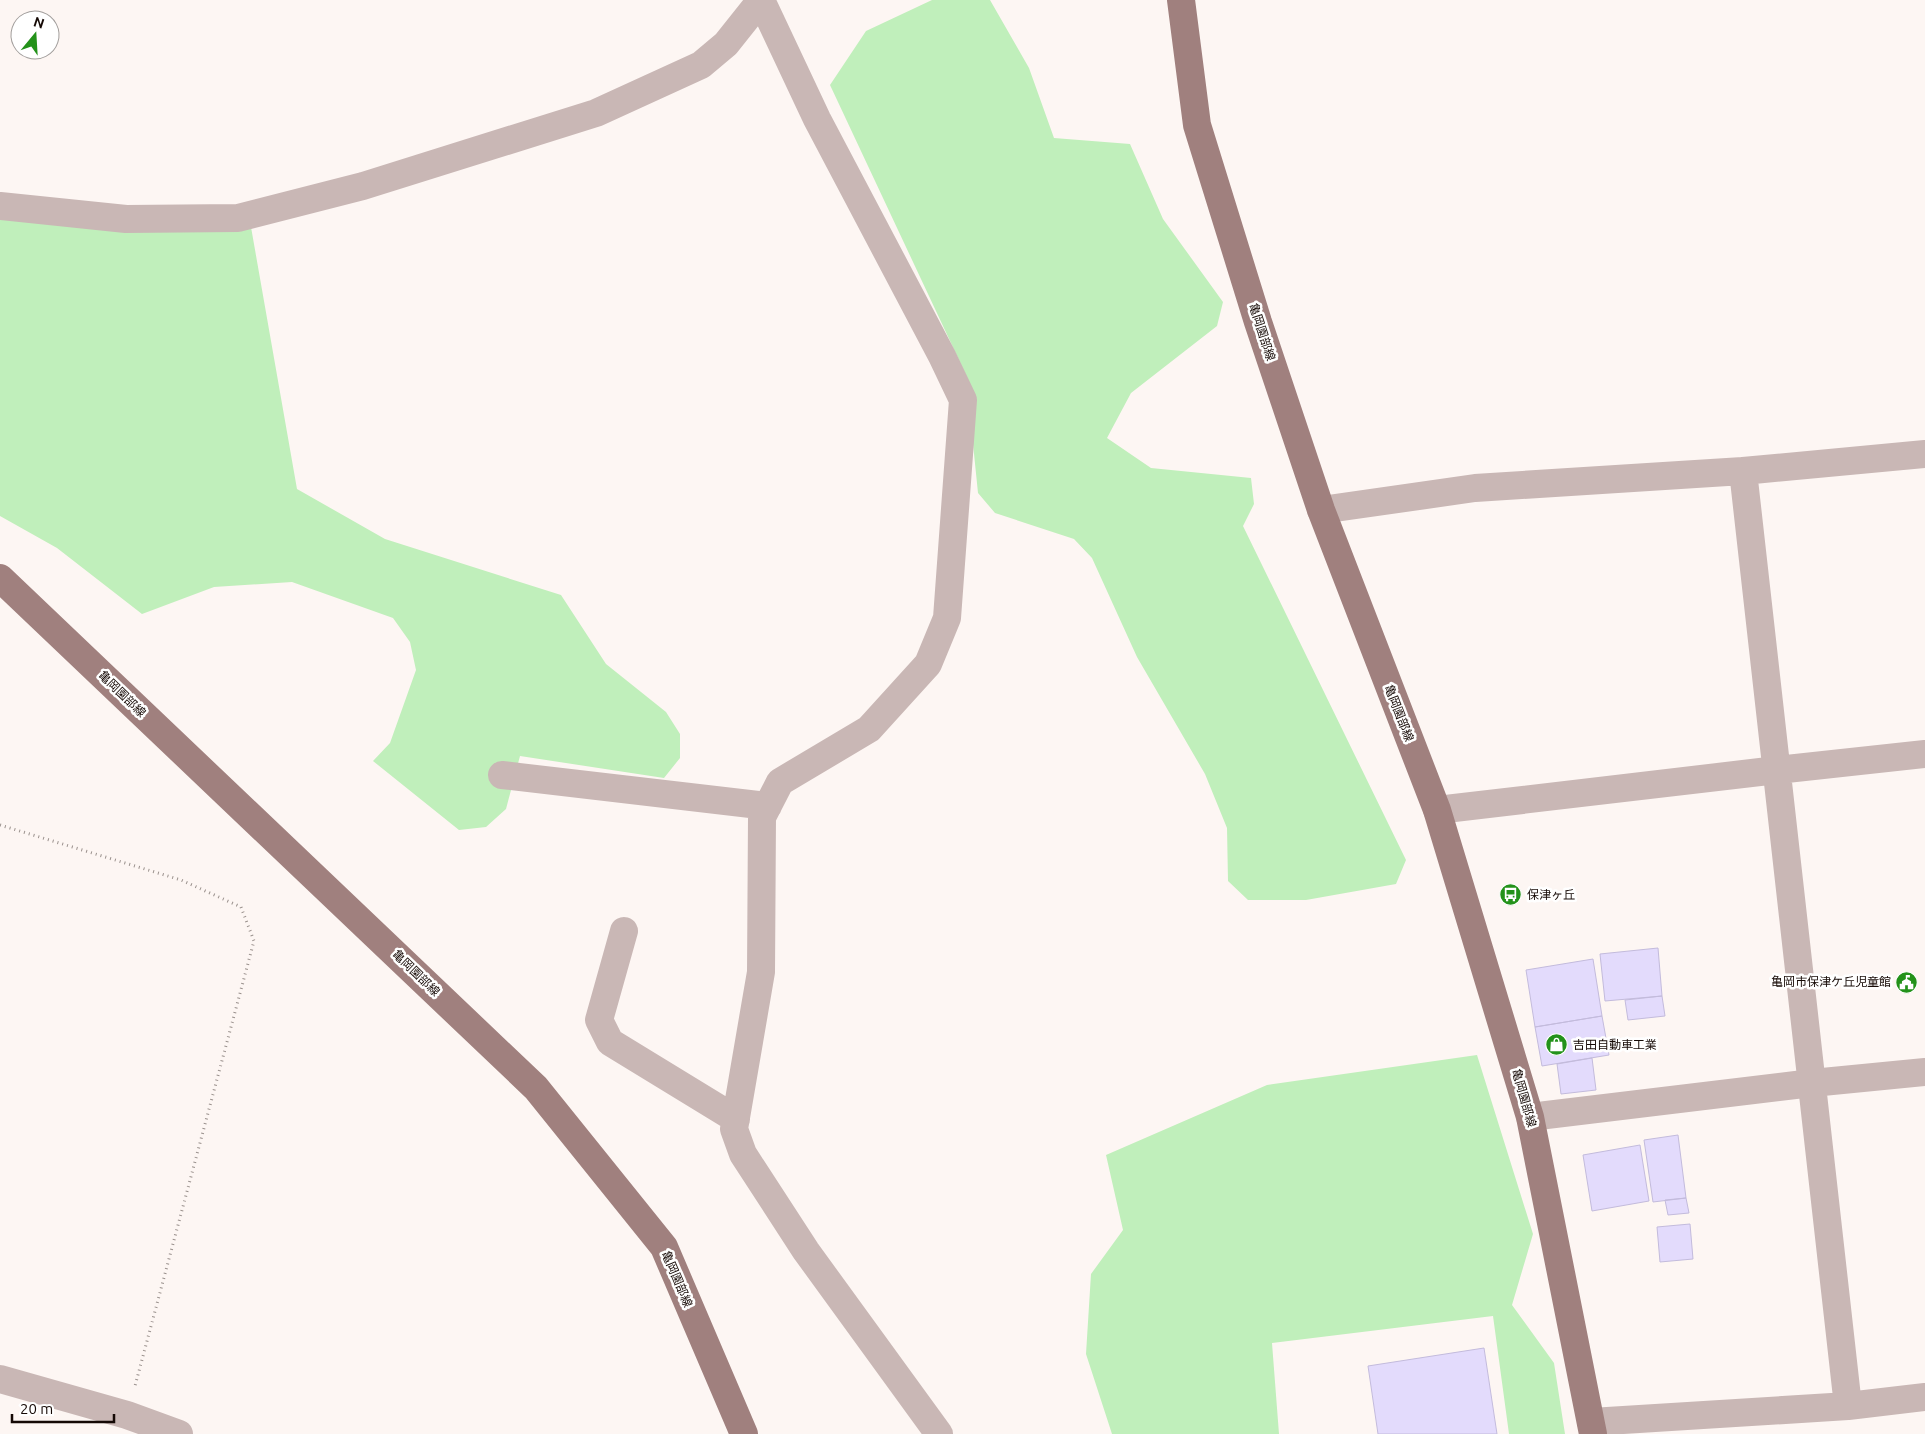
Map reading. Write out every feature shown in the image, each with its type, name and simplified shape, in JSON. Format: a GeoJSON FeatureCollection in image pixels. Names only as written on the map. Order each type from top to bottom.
{"type":"FeatureCollection","features":[{"type":"Feature","properties":{"kind":"main road","name":"亀岡園部線"},"geometry":{"type":"LineString","coordinates":[[1181,0],[1197,125],[1258,322],[1321,510],[1437,810],[1530,1117],[1592,1428]]}},
{"type":"Feature","properties":{"kind":"main road","name":"亀岡園部線"},"geometry":{"type":"LineString","coordinates":[[0,578],[536,1088],[664,1247],[744,1434]]}},
{"type":"Feature","properties":{"kind":"street"},"geometry":{"type":"LineString","coordinates":[[0,206],[126,219],[238,218],[363,186],[596,113],[701,65],[726,44],[761,0],[817,119],[942,356],[963,400],[947,618],[928,664],[869,728],[780,782],[762,817],[761,972],[734,1129],[743,1154],[806,1250],[939,1434]]}},
{"type":"Feature","properties":{"kind":"street"},"geometry":{"type":"LineString","coordinates":[[1321,510],[1475,488],[1744,471],[1925,454]]}},
{"type":"Feature","properties":{"kind":"street"},"geometry":{"type":"LineString","coordinates":[[1744,471],[1848,1406]]}},
{"type":"Feature","properties":{"kind":"street"},"geometry":{"type":"LineString","coordinates":[[1437,810],[1925,754]]}},
{"type":"Feature","properties":{"kind":"street"},"geometry":{"type":"LineString","coordinates":[[502,775],[768,806]]}},
{"type":"Feature","properties":{"kind":"street"},"geometry":{"type":"LineString","coordinates":[[624,931],[599,1020],[610,1042],[736,1119]]}},
{"type":"Feature","properties":{"kind":"street"},"geometry":{"type":"LineString","coordinates":[[1530,1117],[1812,1083],[1925,1072]]}},
{"type":"Feature","properties":{"kind":"street"},"geometry":{"type":"LineString","coordinates":[[0,1379],[127,1416],[179,1434]]}},
{"type":"Feature","properties":{"kind":"street"},"geometry":{"type":"LineString","coordinates":[[1592,1428],[1848,1406],[1925,1397]]}},
{"type":"Feature","properties":{"kind":"path"},"geometry":{"type":"LineString","coordinates":[[0,825],[181,880],[241,907],[254,941],[127,1416]]}},
{"type":"Feature","properties":{"kind":"green space"},"geometry":{"type":"Polygon","coordinates":[[[932,0],[990,0],[1029,68],[1054,138],[1130,144],[1163,219],[1223,302],[1217,326],[1131,393],[1107,438],[1151,468],[1251,478],[1254,504],[1243,526],[1406,860],[1396,884],[1306,900],[1248,900],[1228,881],[1227,828],[1205,774],[1137,657],[1092,558],[1074,539],[995,513],[978,493],[966,375],[830,85],[866,31],[932,0]]]}},
{"type":"Feature","properties":{"kind":"green space"},"geometry":{"type":"Polygon","coordinates":[[[0,214],[251,227],[297,489],[385,539],[561,595],[606,664],[666,712],[680,734],[680,758],[664,778],[520,756],[506,809],[486,827],[459,830],[373,761],[390,743],[416,670],[410,642],[393,618],[292,582],[214,587],[142,614],[57,548],[0,516],[0,214]]]}},
{"type":"Feature","properties":{"kind":"green space"},"geometry":{"type":"Polygon","coordinates":[[[1477,1055],[1533,1234],[1512,1305],[1554,1363],[1565,1434],[1509,1434],[1493,1316],[1272,1343],[1279,1434],[1112,1434],[1086,1354],[1091,1274],[1123,1230],[1106,1155],[1267,1085],[1477,1055]]]}},
{"type":"Feature","properties":{"kind":"building"},"geometry":{"type":"Polygon","coordinates":[[[1658,948],[1662,996],[1605,1001],[1600,954],[1658,948]]]}},
{"type":"Feature","properties":{"kind":"building"},"geometry":{"type":"Polygon","coordinates":[[[1593,959],[1602,1016],[1535,1027],[1526,970],[1593,959]]]}},
{"type":"Feature","properties":{"kind":"building"},"geometry":{"type":"Polygon","coordinates":[[[1662,996],[1665,1016],[1628,1020],[1625,1000],[1662,996]]]}},
{"type":"Feature","properties":{"kind":"building"},"geometry":{"type":"Polygon","coordinates":[[[1602,1016],[1609,1055],[1542,1066],[1535,1027],[1602,1016]]]}},
{"type":"Feature","properties":{"kind":"building"},"geometry":{"type":"Polygon","coordinates":[[[1592,1058],[1596,1090],[1561,1094],[1557,1064],[1592,1058]]]}},
{"type":"Feature","properties":{"kind":"building"},"geometry":{"type":"Polygon","coordinates":[[[1678,1135],[1686,1198],[1653,1202],[1644,1140],[1678,1135]]]}},
{"type":"Feature","properties":{"kind":"building"},"geometry":{"type":"Polygon","coordinates":[[[1640,1145],[1649,1201],[1592,1211],[1583,1155],[1640,1145]]]}},
{"type":"Feature","properties":{"kind":"building"},"geometry":{"type":"Polygon","coordinates":[[[1686,1198],[1689,1213],[1668,1215],[1665,1200],[1686,1198]]]}},
{"type":"Feature","properties":{"kind":"building"},"geometry":{"type":"Polygon","coordinates":[[[1690,1224],[1693,1259],[1660,1262],[1657,1227],[1690,1224]]]}},
{"type":"Feature","properties":{"kind":"building"},"geometry":{"type":"Polygon","coordinates":[[[1484,1348],[1497,1434],[1378,1434],[1368,1366],[1484,1348]]]}},
{"type":"Feature","properties":{"kind":"place","name":"保津ヶ丘"},"geometry":{"type":"Point","coordinates":[1511,895]}},
{"type":"Feature","properties":{"kind":"place","name":"亀岡市保津ケ丘児童館"},"geometry":{"type":"Point","coordinates":[1907,982]}},
{"type":"Feature","properties":{"kind":"place","name":"吉田自動車工業"},"geometry":{"type":"Point","coordinates":[1557,1045]}}]}
